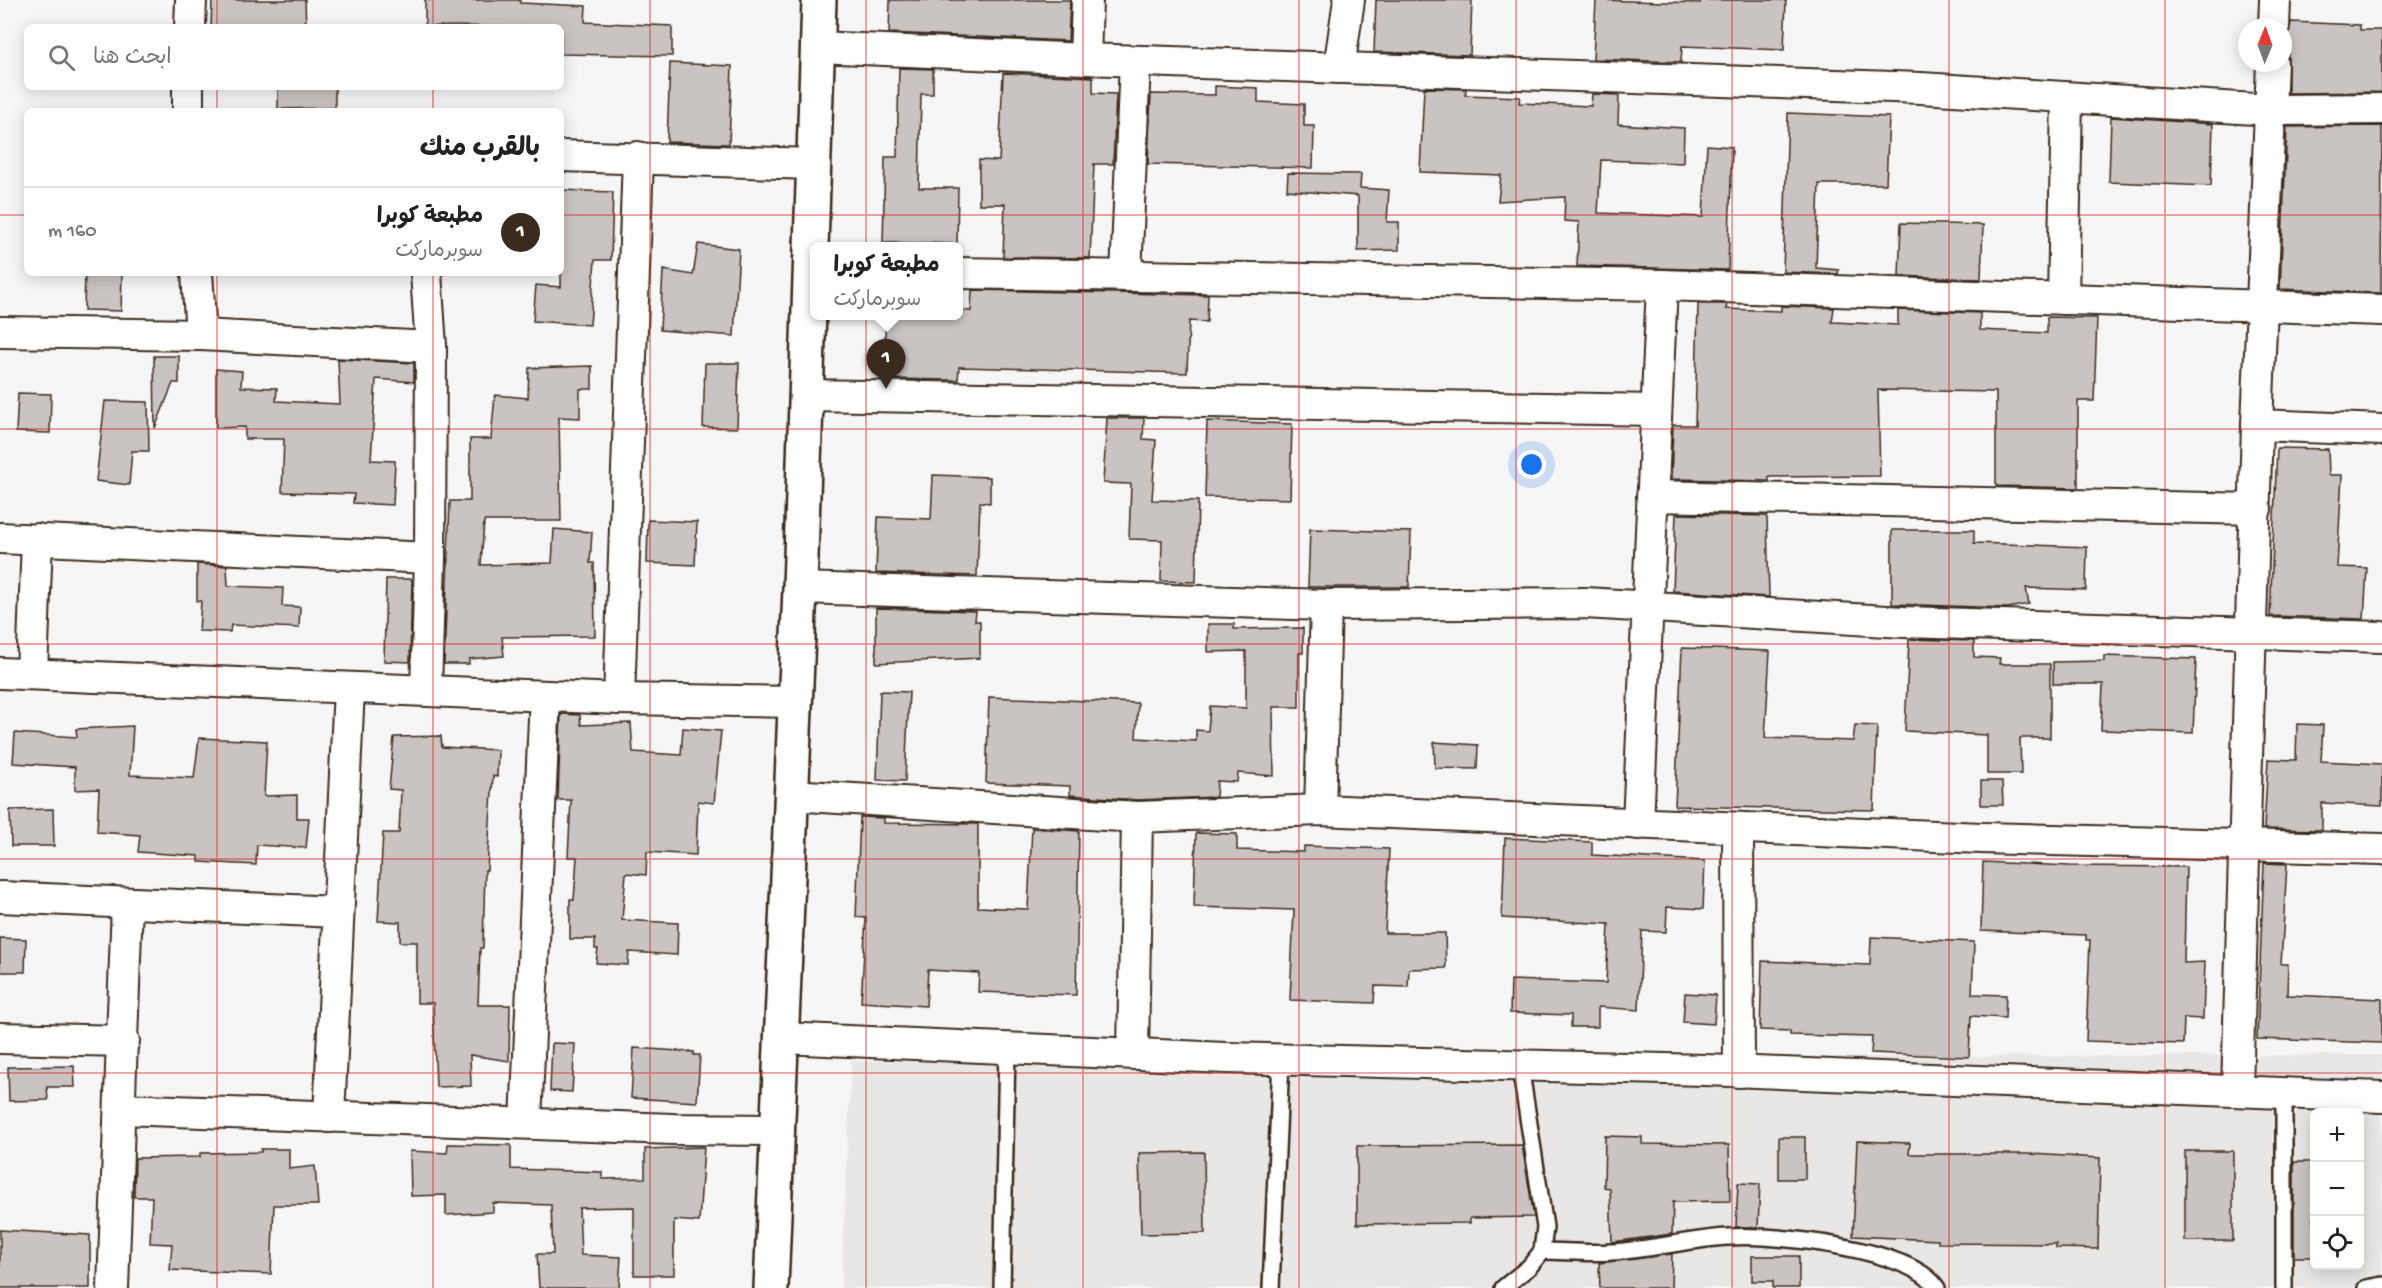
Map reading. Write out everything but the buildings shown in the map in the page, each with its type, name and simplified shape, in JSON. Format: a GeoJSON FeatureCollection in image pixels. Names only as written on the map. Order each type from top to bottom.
{"type":"FeatureCollection","features":[{"type":"Feature","properties":{"kind":"highway"},"geometry":{"type":"LineString","coordinates":[[813,242],[819,0]]}},
{"type":"Feature","properties":{"kind":"highway"},"geometry":{"type":"LineString","coordinates":[[771,1288],[810,319]]}},
{"type":"Feature","properties":{"kind":"street"},"geometry":{"type":"LineString","coordinates":[[190,24],[191,0]]}},
{"type":"Feature","properties":{"kind":"street"},"geometry":{"type":"LineString","coordinates":[[1085,59],[1087,0]]}},
{"type":"Feature","properties":{"kind":"street"},"geometry":{"type":"LineString","coordinates":[[1339,68],[1349,0]]}},
{"type":"Feature","properties":{"kind":"street"},"geometry":{"type":"LineString","coordinates":[[2274,18],[2275,0]]}},
{"type":"Feature","properties":{"kind":"street"},"geometry":{"type":"LineString","coordinates":[[817,47],[1135,61],[1921,88],[2067,99],[2271,110],[2382,109]]}},
{"type":"Feature","properties":{"kind":"street"},"geometry":{"type":"LineString","coordinates":[[1126,276],[1135,61]]}},
{"type":"Feature","properties":{"kind":"street"},"geometry":{"type":"LineString","coordinates":[[2236,1090],[2272,72]]}},
{"type":"Feature","properties":{"kind":"street"},"geometry":{"type":"LineString","coordinates":[[188,90],[188,108]]}},
{"type":"Feature","properties":{"kind":"street"},"geometry":{"type":"LineString","coordinates":[[2063,299],[2067,99]]}},
{"type":"Feature","properties":{"kind":"street"},"geometry":{"type":"LineString","coordinates":[[564,156],[814,164]]}},
{"type":"Feature","properties":{"kind":"street"},"geometry":{"type":"LineString","coordinates":[[618,699],[638,157]]}},
{"type":"Feature","properties":{"kind":"street"},"geometry":{"type":"LineString","coordinates":[[963,273],[1662,285],[2382,310]]}},
{"type":"Feature","properties":{"kind":"street"},"geometry":{"type":"LineString","coordinates":[[197,276],[201,335]]}},
{"type":"Feature","properties":{"kind":"street"},"geometry":{"type":"LineString","coordinates":[[426,276],[431,347],[430,558],[426,690]]}},
{"type":"Feature","properties":{"kind":"street"},"geometry":{"type":"LineString","coordinates":[[1638,824],[1662,285]]}},
{"type":"Feature","properties":{"kind":"street"},"geometry":{"type":"LineString","coordinates":[[0,332],[201,335],[431,347]]}},
{"type":"Feature","properties":{"kind":"street"},"geometry":{"type":"LineString","coordinates":[[807,395],[1656,410]]}},
{"type":"Feature","properties":{"kind":"street"},"geometry":{"type":"LineString","coordinates":[[2258,425],[2382,430]]}},
{"type":"Feature","properties":{"kind":"street"},"geometry":{"type":"LineString","coordinates":[[1652,496],[2256,508]]}},
{"type":"Feature","properties":{"kind":"street"},"geometry":{"type":"LineString","coordinates":[[0,537],[430,558]]}},
{"type":"Feature","properties":{"kind":"street"},"geometry":{"type":"LineString","coordinates":[[32,674],[37,539]]}},
{"type":"Feature","properties":{"kind":"street"},"geometry":{"type":"LineString","coordinates":[[800,588],[1326,605],[1585,603],[1904,622],[2382,637]]}},
{"type":"Feature","properties":{"kind":"street"},"geometry":{"type":"LineString","coordinates":[[1320,810],[1326,605]]}},
{"type":"Feature","properties":{"kind":"street"},"geometry":{"type":"LineString","coordinates":[[0,673],[618,699],[794,702]]}},
{"type":"Feature","properties":{"kind":"street"},"geometry":{"type":"LineString","coordinates":[[329,1117],[349,687]]}},
{"type":"Feature","properties":{"kind":"street"},"geometry":{"type":"LineString","coordinates":[[526,1122],[545,696]]}},
{"type":"Feature","properties":{"kind":"street"},"geometry":{"type":"LineString","coordinates":[[791,795],[1137,817],[1320,810],[1738,828],[2382,849]]}},
{"type":"Feature","properties":{"kind":"street"},"geometry":{"type":"LineString","coordinates":[[1132,1054],[1137,817]]}},
{"type":"Feature","properties":{"kind":"street"},"geometry":{"type":"LineString","coordinates":[[1738,828],[1739,1072]]}},
{"type":"Feature","properties":{"kind":"street"},"geometry":{"type":"LineString","coordinates":[[0,897],[337,912]]}},
{"type":"Feature","properties":{"kind":"street"},"geometry":{"type":"LineString","coordinates":[[113,1288],[122,1109],[127,903]]}},
{"type":"Feature","properties":{"kind":"street"},"geometry":{"type":"LineString","coordinates":[[0,1038],[124,1041]]}},
{"type":"Feature","properties":{"kind":"street"},"geometry":{"type":"LineString","coordinates":[[782,1038],[1007,1050],[1739,1072],[2284,1091],[2382,1097]]}},
{"type":"Feature","properties":{"kind":"street"},"geometry":{"type":"LineString","coordinates":[[122,1109],[673,1129],[777,1130]]}},
{"type":"Feature","properties":{"kind":"lane"},"geometry":{"type":"LineString","coordinates":[[1002,1288],[1007,1050]]}},
{"type":"Feature","properties":{"kind":"lane"},"geometry":{"type":"LineString","coordinates":[[1271,1288],[1281,1060]]}},
{"type":"Feature","properties":{"kind":"lane"},"geometry":{"type":"LineString","coordinates":[[1503,1288],[1528,1267],[1542,1251],[1545,1227],[1520,1066]]}},
{"type":"Feature","properties":{"kind":"lane"},"geometry":{"type":"LineString","coordinates":[[2284,1091],[2284,1288]]}},
{"type":"Feature","properties":{"kind":"lane"},"geometry":{"type":"LineString","coordinates":[[1542,1251],[1610,1252],[1729,1236],[1799,1239],[1892,1258],[1932,1280],[1937,1288]]}},
{"type":"Feature","properties":{"kind":"lane"},"geometry":{"type":"LineString","coordinates":[[2366,1288],[2382,1285]]}},
{"type":"Feature","properties":{"kind":"shaded area"},"geometry":{"type":"Polygon","coordinates":[[[2382,1055],[2382,1288],[841,1288],[851,1061],[2382,1055]]]}},
{"type":"Feature","properties":{"kind":"place","name":"مطبعة كوبرا"},"geometry":{"type":"Point","coordinates":[886,389]}}]}
